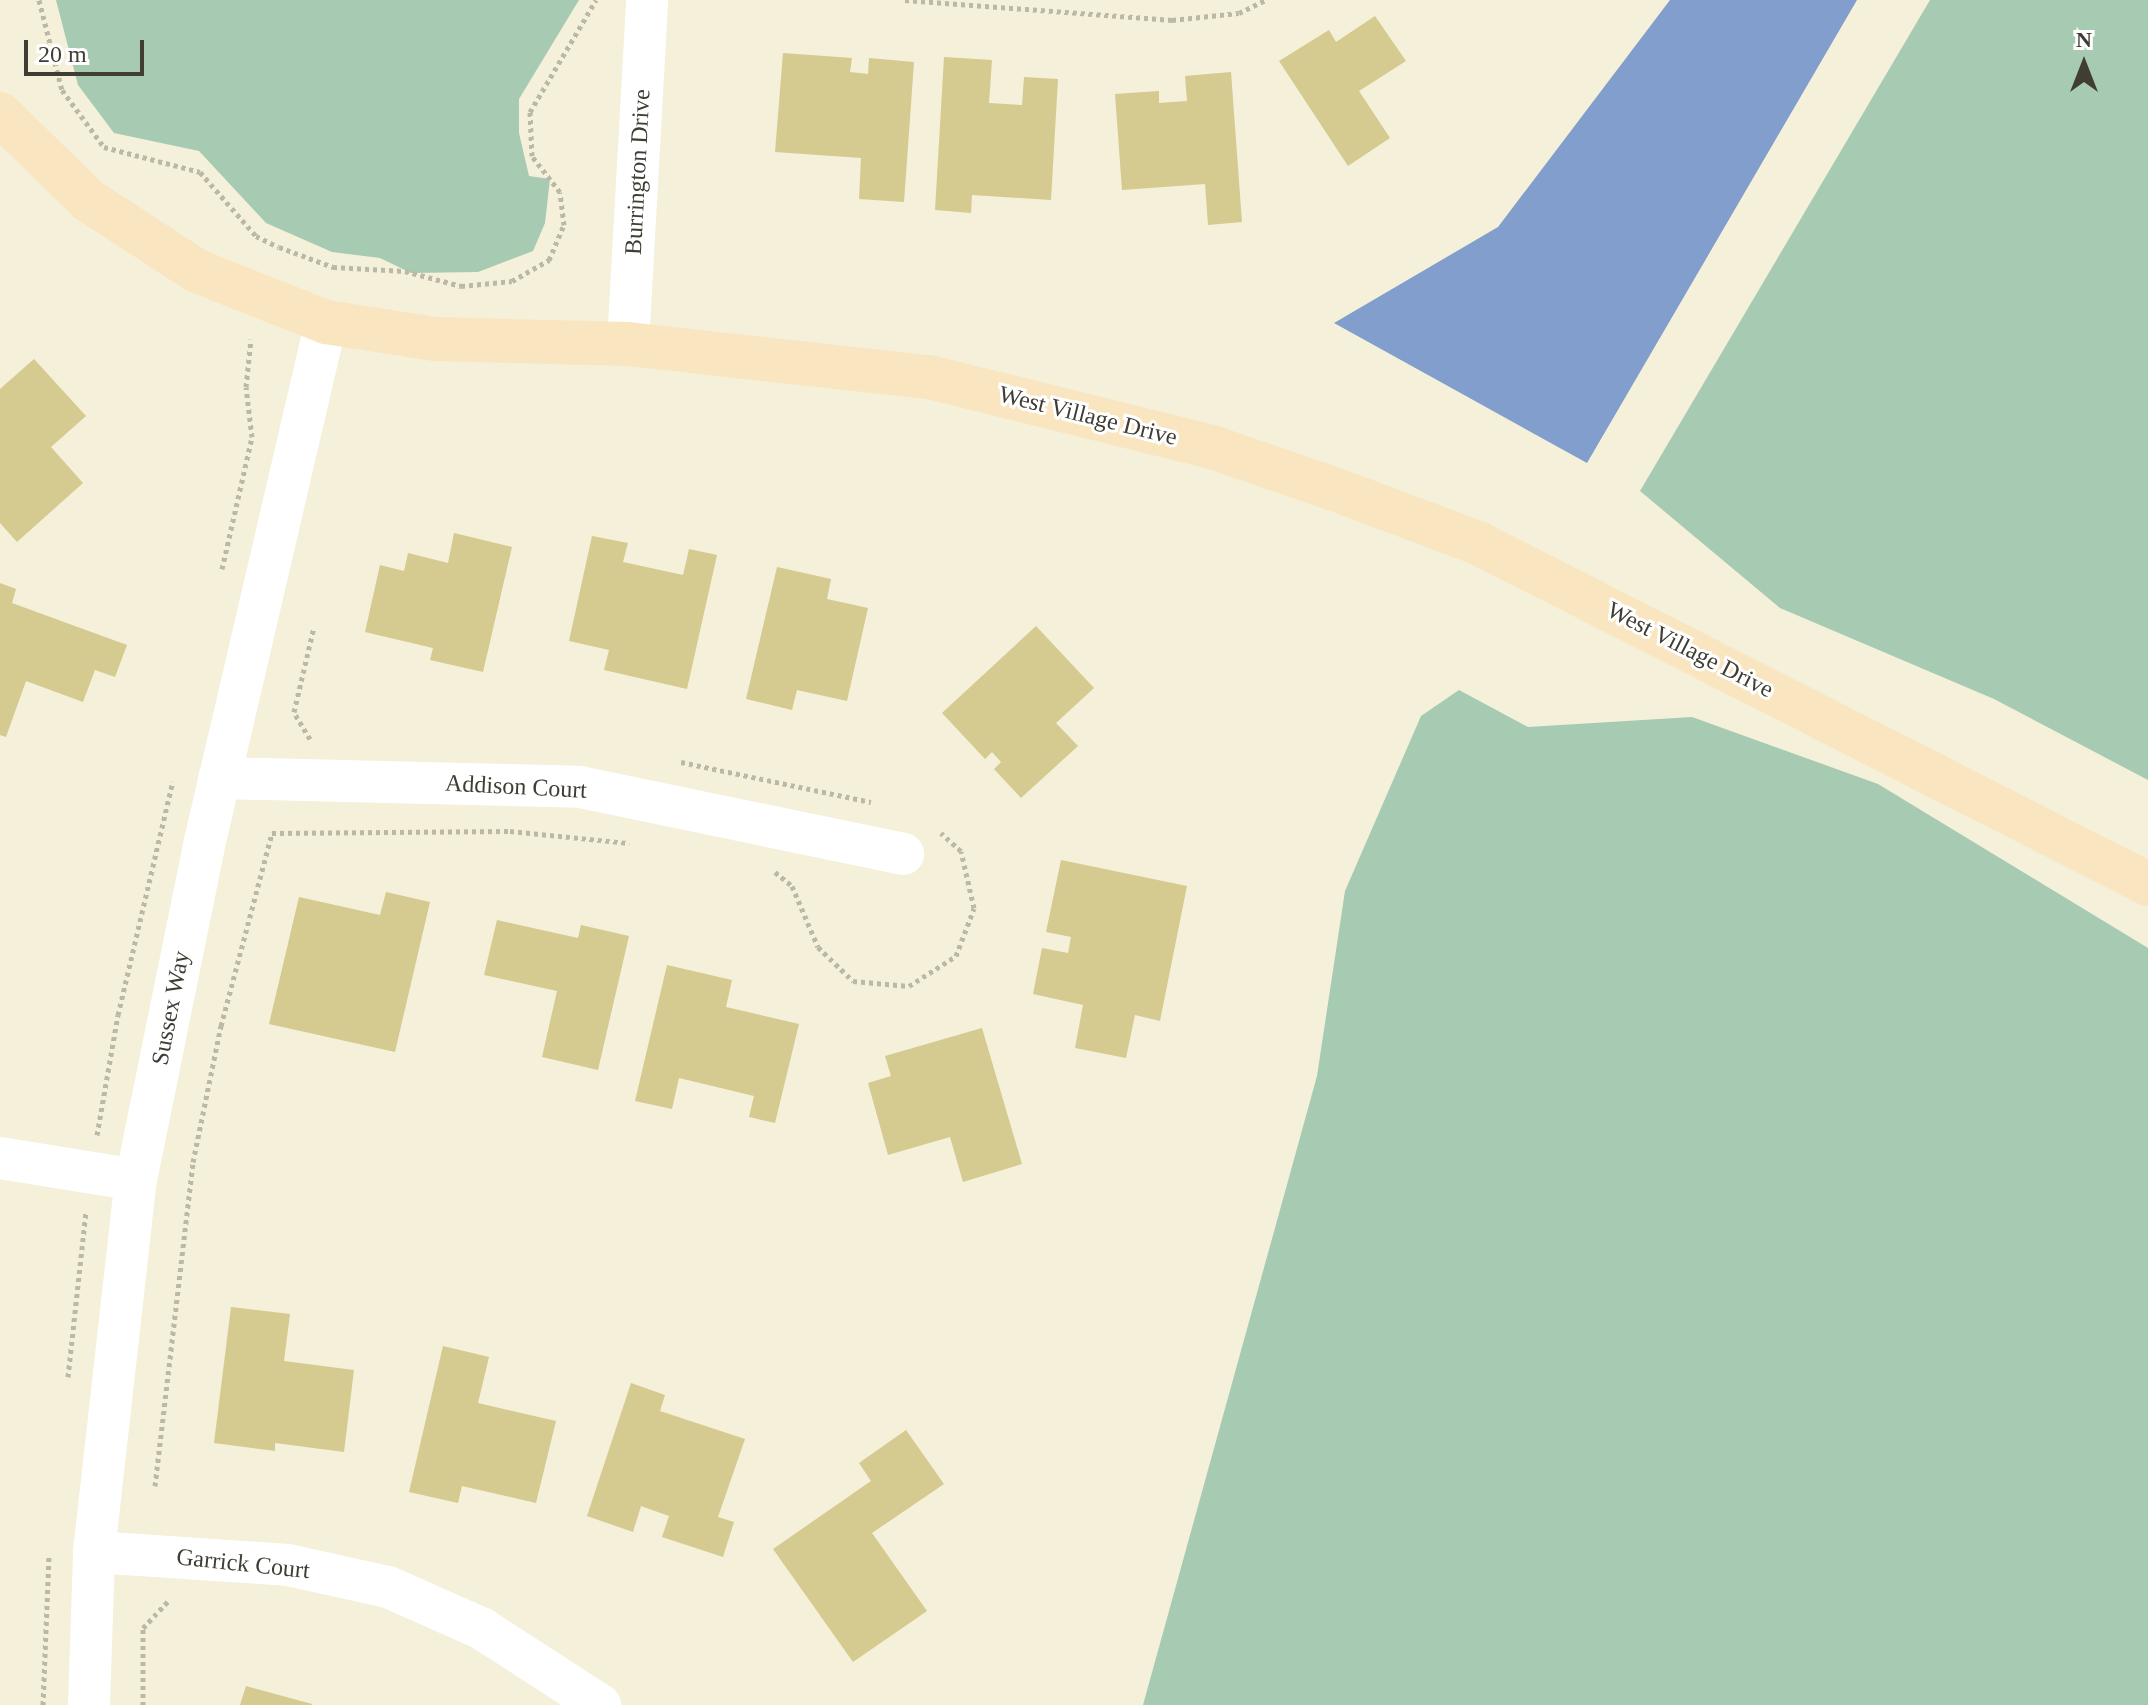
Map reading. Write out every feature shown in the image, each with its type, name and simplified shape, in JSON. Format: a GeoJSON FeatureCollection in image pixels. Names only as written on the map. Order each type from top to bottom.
{"type":"FeatureCollection","features":[{"type":"Feature","properties":{"kind":"street","name":"Burrington Drive"},"geometry":{"type":"LineString","coordinates":[[628,344],[647,0]]}},
{"type":"Feature","properties":{"kind":"street","name":"West Village Drive"},"geometry":{"type":"LineString","coordinates":[[0,114],[88,200],[197,271],[326,322],[435,339],[628,344],[929,377],[1212,447],[1337,490],[1478,543],[2148,884]]}},
{"type":"Feature","properties":{"kind":"street","name":"Sussex Way"},"geometry":{"type":"LineString","coordinates":[[89,1705],[94,1552],[136,1180],[219,778],[326,322]]}},
{"type":"Feature","properties":{"kind":"street","name":"Addison Court"},"geometry":{"type":"LineString","coordinates":[[219,778],[580,787],[903,854]]}},
{"type":"Feature","properties":{"kind":"street"},"geometry":{"type":"LineString","coordinates":[[0,1158],[136,1180]]}},
{"type":"Feature","properties":{"kind":"street","name":"Garrick Court"},"geometry":{"type":"LineString","coordinates":[[94,1552],[288,1565],[388,1587],[481,1628],[600,1705]]}},
{"type":"Feature","properties":{"kind":"path"},"geometry":{"type":"LineString","coordinates":[[39,0],[62,90],[104,147],[200,172],[256,236],[279,247],[333,267],[405,271],[461,286],[512,281],[549,260],[564,225],[560,192],[532,156],[530,112],[596,0]]}},
{"type":"Feature","properties":{"kind":"path"},"geometry":{"type":"LineString","coordinates":[[905,0],[1172,20],[1239,13],[1266,0]]}},
{"type":"Feature","properties":{"kind":"path"},"geometry":{"type":"LineString","coordinates":[[313,742],[294,712],[314,627]]}},
{"type":"Feature","properties":{"kind":"path"},"geometry":{"type":"LineString","coordinates":[[670,760],[878,803]]}},
{"type":"Feature","properties":{"kind":"path"},"geometry":{"type":"LineString","coordinates":[[766,865],[792,886],[818,947],[853,981],[909,986],[956,956],[974,908],[961,851],[931,824]]}},
{"type":"Feature","properties":{"kind":"path"},"geometry":{"type":"LineString","coordinates":[[155,1486],[193,1162],[221,1026],[272,833],[510,831],[646,845]]}},
{"type":"Feature","properties":{"kind":"path"},"geometry":{"type":"LineString","coordinates":[[143,1705],[143,1628],[168,1600],[183,1601]]}},
{"type":"Feature","properties":{"kind":"green space"},"geometry":{"type":"Polygon","coordinates":[[[56,0],[579,0],[519,99],[519,133],[529,176],[550,179],[545,223],[533,251],[478,272],[411,273],[380,258],[332,252],[266,223],[199,151],[114,133],[78,85],[56,0]]]}},
{"type":"Feature","properties":{"kind":"green space"},"geometry":{"type":"Polygon","coordinates":[[[1930,0],[2148,0],[2148,780],[1994,699],[1780,608],[1640,491],[1930,0]]]}},
{"type":"Feature","properties":{"kind":"green space"},"geometry":{"type":"Polygon","coordinates":[[[1459,690],[1528,727],[1692,717],[1878,784],[2148,948],[2148,1705],[1143,1705],[1317,1076],[1345,891],[1421,716],[1459,690]]]}},
{"type":"Feature","properties":{"kind":"water"},"geometry":{"type":"Polygon","coordinates":[[[1670,0],[1857,0],[1587,463],[1334,323],[1498,227],[1670,0]]]}},
{"type":"Feature","properties":{"kind":"building"},"geometry":{"type":"Polygon","coordinates":[[[1375,16],[1406,61],[1359,91],[1390,138],[1348,166],[1279,61],[1329,30],[1336,42],[1375,16]]]}},
{"type":"Feature","properties":{"kind":"building"},"geometry":{"type":"Polygon","coordinates":[[[783,53],[852,58],[850,72],[868,74],[869,58],[914,62],[904,202],[859,199],[861,158],[775,152],[783,53]]]}},
{"type":"Feature","properties":{"kind":"building"},"geometry":{"type":"Polygon","coordinates":[[[944,57],[992,60],[989,103],[1022,105],[1024,77],[1058,79],[1051,200],[972,195],[971,213],[935,210],[944,57]]]}},
{"type":"Feature","properties":{"kind":"building"},"geometry":{"type":"Polygon","coordinates":[[[1231,72],[1242,222],[1208,225],[1205,184],[1122,190],[1115,94],[1159,91],[1159,103],[1187,101],[1185,76],[1231,72]]]}},
{"type":"Feature","properties":{"kind":"building"},"geometry":{"type":"Polygon","coordinates":[[[34,359],[86,416],[51,447],[83,483],[17,542],[0,523],[0,389],[34,359]]]}},
{"type":"Feature","properties":{"kind":"building"},"geometry":{"type":"Polygon","coordinates":[[[454,533],[512,547],[483,672],[430,660],[433,648],[365,632],[380,565],[404,571],[408,553],[448,563],[454,533]]]}},
{"type":"Feature","properties":{"kind":"building"},"geometry":{"type":"Polygon","coordinates":[[[592,536],[628,543],[623,562],[683,575],[689,549],[717,555],[687,689],[604,670],[609,650],[569,641],[592,536]]]}},
{"type":"Feature","properties":{"kind":"building"},"geometry":{"type":"Polygon","coordinates":[[[777,567],[831,579],[827,599],[868,608],[847,701],[797,690],[792,710],[746,699],[777,567]]]}},
{"type":"Feature","properties":{"kind":"building"},"geometry":{"type":"Polygon","coordinates":[[[0,583],[16,589],[12,603],[127,645],[115,677],[95,670],[83,702],[26,681],[6,737],[0,735],[0,583]]]}},
{"type":"Feature","properties":{"kind":"building"},"geometry":{"type":"Polygon","coordinates":[[[1036,626],[1094,688],[1056,723],[1078,746],[1021,798],[994,769],[1001,762],[992,752],[985,759],[942,713],[1036,626]]]}},
{"type":"Feature","properties":{"kind":"building"},"geometry":{"type":"Polygon","coordinates":[[[1061,860],[1187,886],[1160,1021],[1135,1015],[1126,1058],[1075,1048],[1083,1005],[1033,994],[1042,948],[1068,953],[1071,937],[1046,932],[1061,860]]]}},
{"type":"Feature","properties":{"kind":"building"},"geometry":{"type":"Polygon","coordinates":[[[386,892],[430,902],[395,1052],[269,1024],[299,897],[380,915],[386,892]]]}},
{"type":"Feature","properties":{"kind":"building"},"geometry":{"type":"Polygon","coordinates":[[[497,920],[578,938],[581,925],[629,936],[598,1070],[542,1057],[557,991],[484,975],[497,920]]]}},
{"type":"Feature","properties":{"kind":"building"},"geometry":{"type":"Polygon","coordinates":[[[667,965],[732,980],[726,1007],[799,1024],[775,1123],[749,1117],[754,1096],[679,1078],[672,1109],[635,1101],[667,965]]]}},
{"type":"Feature","properties":{"kind":"building"},"geometry":{"type":"Polygon","coordinates":[[[982,1028],[1022,1164],[963,1182],[950,1137],[888,1155],[868,1083],[891,1076],[885,1056],[982,1028]]]}},
{"type":"Feature","properties":{"kind":"building"},"geometry":{"type":"Polygon","coordinates":[[[231,1307],[290,1314],[284,1361],[354,1370],[344,1452],[275,1443],[275,1451],[214,1443],[231,1307]]]}},
{"type":"Feature","properties":{"kind":"building"},"geometry":{"type":"Polygon","coordinates":[[[443,1346],[489,1357],[478,1403],[556,1421],[536,1503],[462,1486],[458,1503],[409,1492],[443,1346]]]}},
{"type":"Feature","properties":{"kind":"building"},"geometry":{"type":"Polygon","coordinates":[[[631,1383],[665,1395],[660,1411],[745,1439],[718,1517],[734,1522],[723,1557],[662,1537],[669,1516],[641,1506],[633,1532],[587,1516],[631,1383]]]}},
{"type":"Feature","properties":{"kind":"building"},"geometry":{"type":"Polygon","coordinates":[[[906,1430],[944,1484],[872,1533],[927,1611],[853,1662],[773,1549],[871,1481],[859,1463],[906,1430]]]}},
{"type":"Feature","properties":{"kind":"building"},"geometry":{"type":"Polygon","coordinates":[[[246,1686],[312,1704],[312,1705],[240,1705],[246,1686]]]}}]}
